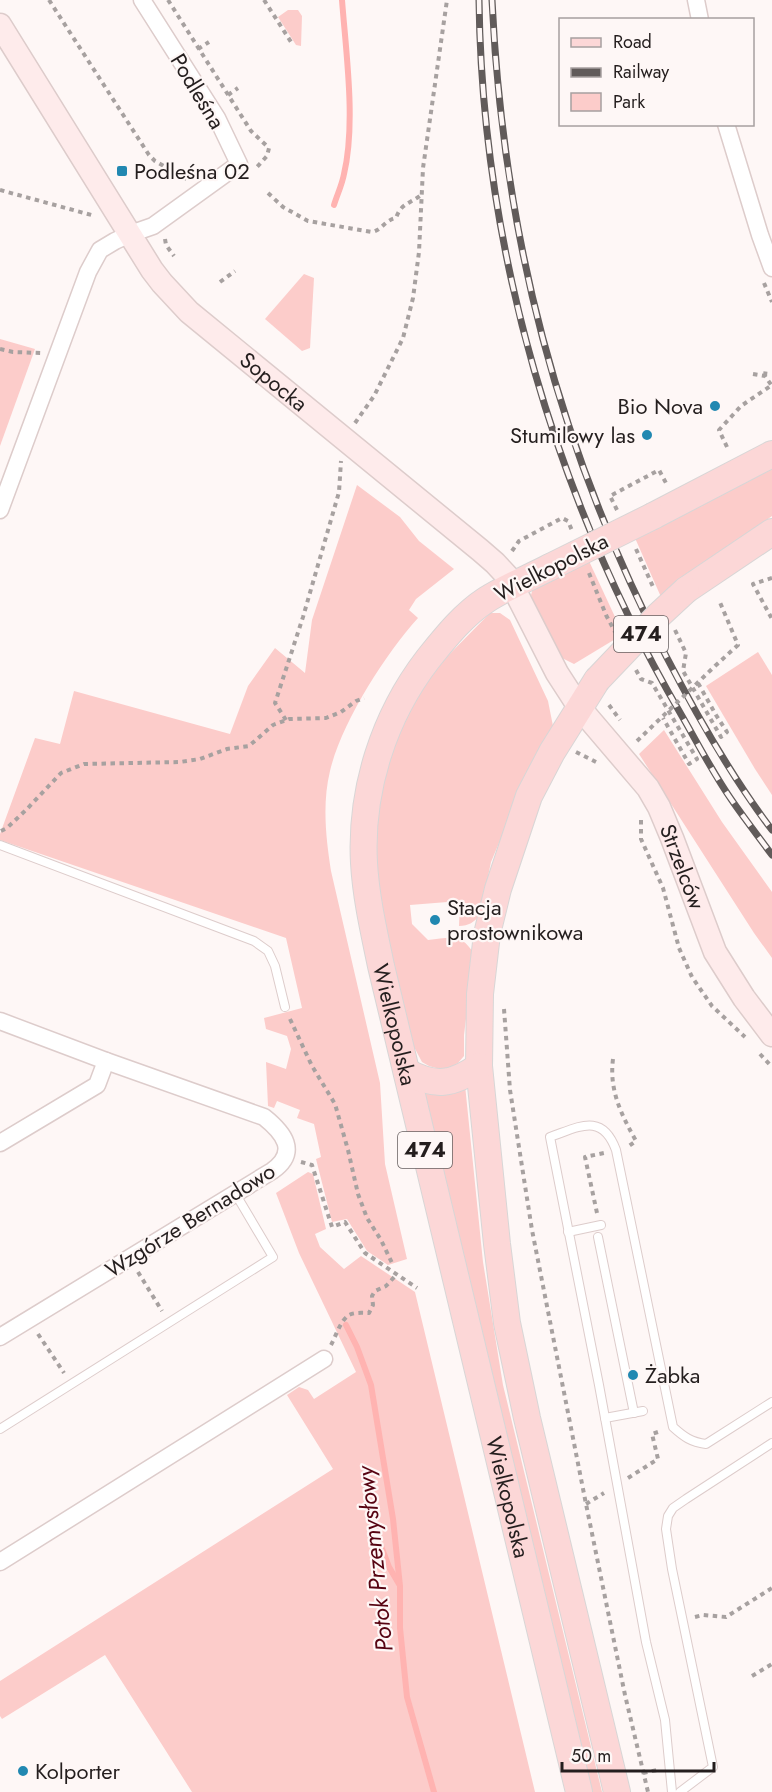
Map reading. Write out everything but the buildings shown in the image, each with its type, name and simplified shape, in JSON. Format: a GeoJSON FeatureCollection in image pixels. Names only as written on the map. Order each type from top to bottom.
{"type":"FeatureCollection","features":[{"type":"Feature","properties":{"kind":"main road","name":"Sopocka"},"geometry":{"type":"LineString","coordinates":[[0,25],[162,283],[189,312],[342,449],[488,556],[502,570],[512,585],[557,674],[579,707]]}},
{"type":"Feature","properties":{"kind":"main road","name":"Wielkopolska"},"geometry":{"type":"LineString","coordinates":[[579,1792],[370,914],[364,863],[364,822],[372,773],[390,723],[421,669],[443,640],[464,619],[485,601],[512,585],[653,516],[772,454]]}},
{"type":"Feature","properties":{"kind":"main road","name":"Wielkopolska"},"geometry":{"type":"LineString","coordinates":[[617,1792],[527,1418],[507,1323],[479,1066],[480,994],[487,934],[498,889],[529,796],[552,752],[597,680],[686,590],[772,532]]}},
{"type":"Feature","properties":{"kind":"main road","name":"Strzelców"},"geometry":{"type":"LineString","coordinates":[[579,707],[648,788],[672,837],[715,952],[744,998],[772,1035]]}},
{"type":"Feature","properties":{"kind":"main road"},"geometry":{"type":"LineString","coordinates":[[406,1072],[421,1080],[436,1083],[452,1081],[467,1075],[479,1066]]}},
{"type":"Feature","properties":{"kind":"street","name":"Podleśna"},"geometry":{"type":"LineString","coordinates":[[130,234],[153,226],[239,164],[217,118],[142,0]]}},
{"type":"Feature","properties":{"kind":"street"},"geometry":{"type":"LineString","coordinates":[[696,0],[700,18]]}},
{"type":"Feature","properties":{"kind":"street"},"geometry":{"type":"LineString","coordinates":[[727,126],[767,239],[771,261]]}},
{"type":"Feature","properties":{"kind":"street"},"geometry":{"type":"LineString","coordinates":[[0,510],[88,272],[100,250],[130,234]]}},
{"type":"Feature","properties":{"kind":"street","name":"Wzgórze Bernadowo"},"geometry":{"type":"LineString","coordinates":[[0,1021],[264,1117],[278,1128],[286,1142],[286,1157],[280,1166],[0,1337]]}},
{"type":"Feature","properties":{"kind":"street"},"geometry":{"type":"LineString","coordinates":[[0,1143],[97,1085],[106,1061]]}},
{"type":"Feature","properties":{"kind":"street"},"geometry":{"type":"LineString","coordinates":[[0,1562],[324,1359]]}},
{"type":"Feature","properties":{"kind":"lane"},"geometry":{"type":"LineString","coordinates":[[0,845],[254,941],[268,951],[275,966],[285,1007]]}},
{"type":"Feature","properties":{"kind":"lane"},"geometry":{"type":"LineString","coordinates":[[672,1792],[665,1720],[646,1642],[550,1137],[592,1125],[603,1128],[611,1137],[616,1150],[673,1426],[685,1438],[694,1442],[706,1443],[772,1402]]}},
{"type":"Feature","properties":{"kind":"lane"},"geometry":{"type":"LineString","coordinates":[[0,1429],[273,1257],[235,1193]]}},
{"type":"Feature","properties":{"kind":"lane"},"geometry":{"type":"LineString","coordinates":[[568,1232],[598,1222],[638,1412],[605,1418]]}},
{"type":"Feature","properties":{"kind":"lane"},"geometry":{"type":"LineString","coordinates":[[680,1792],[713,1767],[672,1569],[666,1529],[668,1516],[673,1508],[772,1443]]}},
{"type":"Feature","properties":{"kind":"path"},"geometry":{"type":"LineString","coordinates":[[49,0],[149,155],[162,166],[185,178],[176,190]]}},
{"type":"Feature","properties":{"kind":"path"},"geometry":{"type":"LineString","coordinates":[[264,0],[293,45]]}},
{"type":"Feature","properties":{"kind":"path"},"geometry":{"type":"LineString","coordinates":[[286,720],[275,703],[303,617],[339,492],[342,449],[374,396],[403,338],[412,298],[419,252],[423,168],[447,0]]}},
{"type":"Feature","properties":{"kind":"path"},"geometry":{"type":"LineString","coordinates":[[170,1],[227,93],[238,88]]}},
{"type":"Feature","properties":{"kind":"path"},"geometry":{"type":"LineString","coordinates":[[62,20],[68,16]]}},
{"type":"Feature","properties":{"kind":"path"},"geometry":{"type":"LineString","coordinates":[[198,49],[209,42]]}},
{"type":"Feature","properties":{"kind":"path"},"geometry":{"type":"LineString","coordinates":[[91,65],[96,62]]}},
{"type":"Feature","properties":{"kind":"path"},"geometry":{"type":"LineString","coordinates":[[120,109],[124,106]]}},
{"type":"Feature","properties":{"kind":"path"},"geometry":{"type":"LineString","coordinates":[[149,155],[154,152]]}},
{"type":"Feature","properties":{"kind":"path"},"geometry":{"type":"LineString","coordinates":[[0,190],[99,217]]}},
{"type":"Feature","properties":{"kind":"path"},"geometry":{"type":"LineString","coordinates":[[268,193],[283,207],[308,221],[372,232],[378,231],[386,222],[396,218],[404,204],[421,195]]}},
{"type":"Feature","properties":{"kind":"path"},"geometry":{"type":"LineString","coordinates":[[220,282],[235,271]]}},
{"type":"Feature","properties":{"kind":"path"},"geometry":{"type":"LineString","coordinates":[[0,349],[12,352],[58,354]]}},
{"type":"Feature","properties":{"kind":"path"},"geometry":{"type":"LineString","coordinates":[[727,447],[719,430],[741,406],[772,386],[765,376],[766,367]]}},
{"type":"Feature","properties":{"kind":"path"},"geometry":{"type":"LineString","coordinates":[[753,375],[765,376]]}},
{"type":"Feature","properties":{"kind":"path"},"geometry":{"type":"LineString","coordinates":[[615,494],[659,470],[664,481]]}},
{"type":"Feature","properties":{"kind":"path"},"geometry":{"type":"LineString","coordinates":[[512,552],[519,541],[562,518]]}},
{"type":"Feature","properties":{"kind":"path"},"geometry":{"type":"LineString","coordinates":[[772,578],[753,584],[772,619]]}},
{"type":"Feature","properties":{"kind":"path"},"geometry":{"type":"LineString","coordinates":[[637,741],[738,645],[719,600]]}},
{"type":"Feature","properties":{"kind":"path"},"geometry":{"type":"LineString","coordinates":[[698,683],[727,732]]}},
{"type":"Feature","properties":{"kind":"path"},"geometry":{"type":"LineString","coordinates":[[0,831],[7,828],[27,809],[61,772],[84,764],[180,762],[200,759],[227,749],[249,746],[273,725],[286,720],[326,718],[364,698]]}},
{"type":"Feature","properties":{"kind":"path"},"geometry":{"type":"LineString","coordinates":[[609,705],[622,723]]}},
{"type":"Feature","properties":{"kind":"path"},"geometry":{"type":"LineString","coordinates":[[663,718],[689,764]]}},
{"type":"Feature","properties":{"kind":"path"},"geometry":{"type":"LineString","coordinates":[[576,752],[601,766]]}},
{"type":"Feature","properties":{"kind":"path"},"geometry":{"type":"LineString","coordinates":[[641,812],[641,839],[663,888],[678,948],[692,977],[712,1006],[747,1040]]}},
{"type":"Feature","properties":{"kind":"path"},"geometry":{"type":"LineString","coordinates":[[285,1007],[312,1066],[335,1104],[358,1194],[367,1218],[384,1245],[393,1265]]}},
{"type":"Feature","properties":{"kind":"path"},"geometry":{"type":"LineString","coordinates":[[613,1059],[611,1076],[614,1092],[636,1141],[627,1148]]}},
{"type":"Feature","properties":{"kind":"path"},"geometry":{"type":"LineString","coordinates":[[598,1222],[585,1157],[607,1152]]}},
{"type":"Feature","properties":{"kind":"path"},"geometry":{"type":"LineString","coordinates":[[286,1157],[312,1165],[332,1227],[345,1222],[365,1253],[417,1288]]}},
{"type":"Feature","properties":{"kind":"path"},"geometry":{"type":"LineString","coordinates":[[129,1258],[169,1322]]}},
{"type":"Feature","properties":{"kind":"path"},"geometry":{"type":"LineString","coordinates":[[324,1359],[346,1318],[357,1313],[369,1313],[375,1291],[386,1286],[397,1274]]}},
{"type":"Feature","properties":{"kind":"path"},"geometry":{"type":"LineString","coordinates":[[29,1320],[70,1384]]}},
{"type":"Feature","properties":{"kind":"path"},"geometry":{"type":"LineString","coordinates":[[630,1477],[658,1459],[652,1436]]}},
{"type":"Feature","properties":{"kind":"path"},"geometry":{"type":"LineString","coordinates":[[683,1620],[703,1615],[726,1617],[772,1588]]}},
{"type":"Feature","properties":{"kind":"path"},"geometry":{"type":"LineString","coordinates":[[752,1676],[772,1664]]}},
{"type":"Feature","properties":{"kind":"path"},"geometry":{"type":"LineString","coordinates":[[643,1773],[661,1770]]}},
{"type":"Feature","properties":{"kind":"green space"},"geometry":{"type":"Polygon","coordinates":[[[288,10],[298,10],[302,16],[301,46],[296,45],[278,17],[288,10]]]}},
{"type":"Feature","properties":{"kind":"green space"},"geometry":{"type":"Polygon","coordinates":[[[304,274],[314,278],[310,348],[302,351],[265,319],[304,274]]]}},
{"type":"Feature","properties":{"kind":"green space"},"geometry":{"type":"Polygon","coordinates":[[[0,339],[35,349],[0,446],[0,339]]]}},
{"type":"Feature","properties":{"kind":"green space"},"geometry":{"type":"Polygon","coordinates":[[[772,467],[772,516],[690,575],[687,573],[661,597],[635,538],[772,467]]]}},
{"type":"Feature","properties":{"kind":"green space"},"geometry":{"type":"Polygon","coordinates":[[[357,485],[400,517],[419,541],[454,569],[416,599],[409,610],[418,618],[392,650],[354,711],[336,752],[326,796],[326,834],[331,871],[380,1083],[385,1164],[407,1259],[388,1265],[367,1251],[347,1219],[332,1222],[316,1159],[321,1157],[314,1124],[297,1118],[300,1110],[277,1101],[274,1108],[268,1106],[266,1062],[286,1069],[291,1049],[287,1036],[266,1029],[264,1018],[302,1008],[286,938],[0,840],[0,834],[35,738],[60,744],[74,691],[230,734],[248,686],[275,648],[305,673],[312,620],[357,485]]]}},
{"type":"Feature","properties":{"kind":"green space"},"geometry":{"type":"Polygon","coordinates":[[[589,561],[622,632],[617,638],[574,664],[558,656],[531,595],[533,588],[589,561]]]}},
{"type":"Feature","properties":{"kind":"green space"},"geometry":{"type":"Polygon","coordinates":[[[490,613],[500,613],[510,620],[548,701],[553,726],[491,862],[480,915],[471,923],[459,926],[460,901],[410,905],[412,924],[428,940],[460,939],[474,954],[464,1035],[464,1056],[452,1067],[443,1070],[422,1062],[413,1045],[372,863],[375,815],[387,759],[428,676],[490,613]]]}},
{"type":"Feature","properties":{"kind":"green space"},"geometry":{"type":"Polygon","coordinates":[[[758,652],[772,675],[772,795],[706,686],[758,652]]]}},
{"type":"Feature","properties":{"kind":"green space"},"geometry":{"type":"Polygon","coordinates":[[[664,730],[722,822],[772,892],[772,958],[639,754],[664,730]]]}},
{"type":"Feature","properties":{"kind":"green space"},"geometry":{"type":"Polygon","coordinates":[[[465,1085],[483,1262],[503,1385],[602,1792],[591,1792],[475,1315],[424,1090],[465,1085]]]}},
{"type":"Feature","properties":{"kind":"green space"},"geometry":{"type":"Polygon","coordinates":[[[308,1172],[313,1174],[326,1229],[315,1234],[320,1247],[344,1269],[361,1256],[415,1292],[535,1792],[192,1792],[105,1655],[2,1719],[0,1716],[0,1681],[333,1469],[287,1395],[299,1387],[308,1390],[314,1399],[356,1372],[299,1253],[276,1193],[308,1172]]]}},
{"type":"Feature","properties":{"kind":"waterway","name":"Potok Przemysłowy"},"geometry":{"type":"LineString","coordinates":[[334,205],[348,154],[350,111],[342,0]]}},
{"type":"Feature","properties":{"kind":"waterway","name":"Potok Przemysłowy"},"geometry":{"type":"LineString","coordinates":[[346,1325],[371,1385],[393,1519],[407,1697],[434,1792]]}},
{"type":"Feature","properties":{"kind":"waterway"},"geometry":{"type":"LineString","coordinates":[[375,1530],[389,1567],[399,1584]]}},
{"type":"Feature","properties":{"kind":"railway"},"geometry":{"type":"LineString","coordinates":[[479,0],[483,94],[494,187],[511,279],[534,371],[563,460],[598,548],[637,633],[718,779],[772,855]]}},
{"type":"Feature","properties":{"kind":"railway"},"geometry":{"type":"LineString","coordinates":[[492,0],[498,87],[523,256],[566,419],[595,498],[628,577],[666,656],[715,745],[772,830]]}},
{"type":"Feature","properties":{"kind":"place","name":"Podleśna 02"},"geometry":{"type":"Point","coordinates":[122,171]}},
{"type":"Feature","properties":{"kind":"place","name":"Bio Nova"},"geometry":{"type":"Point","coordinates":[715,406]}},
{"type":"Feature","properties":{"kind":"place","name":"Stumilowy las"},"geometry":{"type":"Point","coordinates":[647,435]}},
{"type":"Feature","properties":{"kind":"place","name":"Stacja prostownikowa"},"geometry":{"type":"Point","coordinates":[435,920]}},
{"type":"Feature","properties":{"kind":"place","name":"Żabka"},"geometry":{"type":"Point","coordinates":[633,1375]}},
{"type":"Feature","properties":{"kind":"place","name":"Kolporter"},"geometry":{"type":"Point","coordinates":[23,1771]}}]}
